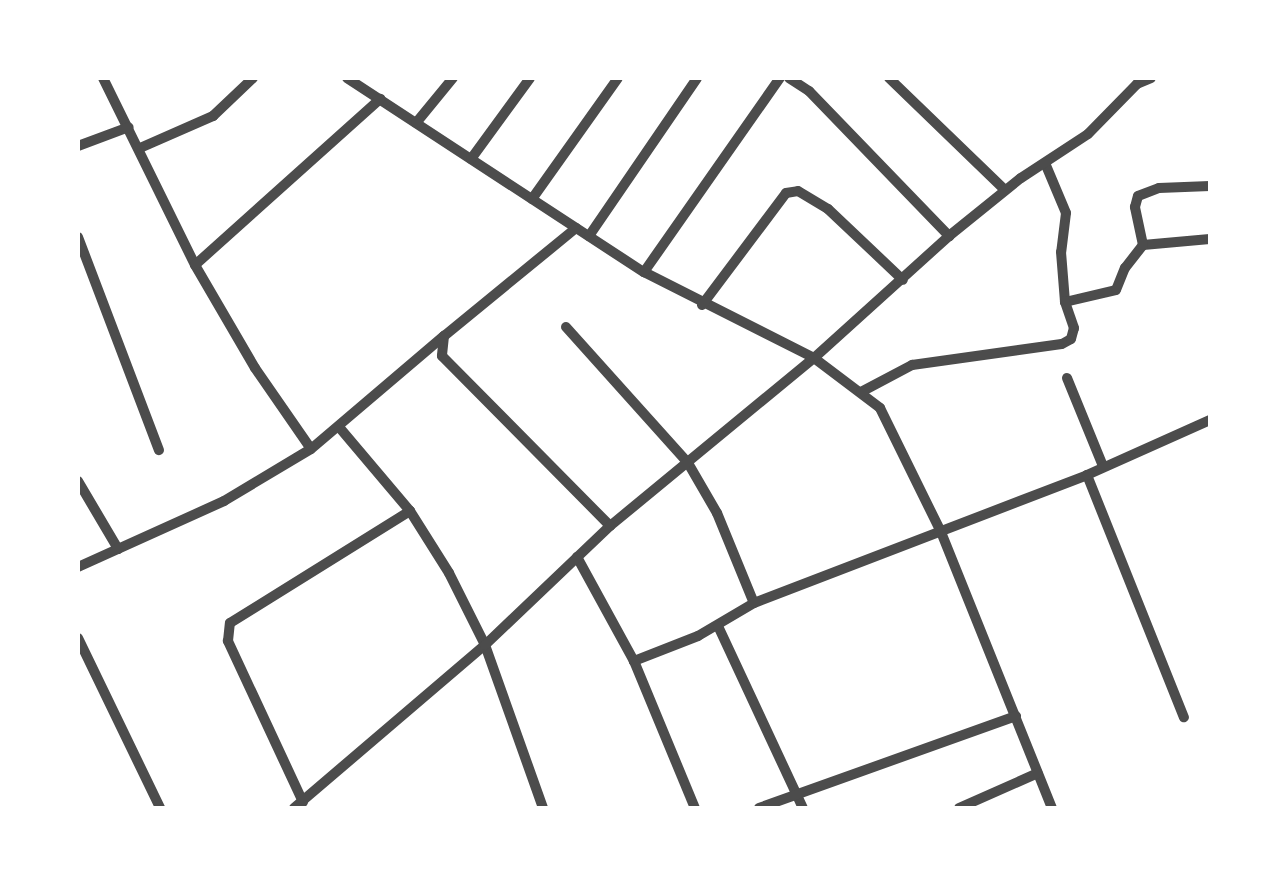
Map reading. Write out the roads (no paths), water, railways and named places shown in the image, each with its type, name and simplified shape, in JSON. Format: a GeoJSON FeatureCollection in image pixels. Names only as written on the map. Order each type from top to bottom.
{"type":"FeatureCollection","features":[{"type":"Feature","properties":{"kind":"street"},"geometry":{"type":"LineString","coordinates":[[103,78],[195,265],[254,368],[311,448]]}},
{"type":"Feature","properties":{"kind":"street"},"geometry":{"type":"LineString","coordinates":[[140,148],[212,116],[253,78]]}},
{"type":"Feature","properties":{"kind":"street"},"geometry":{"type":"LineString","coordinates":[[346,78],[644,272],[814,358],[880,408],[941,532],[1052,808]]}},
{"type":"Feature","properties":{"kind":"street"},"geometry":{"type":"LineString","coordinates":[[362,88],[370,78]]}},
{"type":"Feature","properties":{"kind":"street"},"geometry":{"type":"LineString","coordinates":[[416,123],[453,78]]}},
{"type":"Feature","properties":{"kind":"street"},"geometry":{"type":"LineString","coordinates":[[471,159],[530,78]]}},
{"type":"Feature","properties":{"kind":"street"},"geometry":{"type":"LineString","coordinates":[[532,198],[618,78]]}},
{"type":"Feature","properties":{"kind":"street"},"geometry":{"type":"LineString","coordinates":[[589,236],[697,78]]}},
{"type":"Feature","properties":{"kind":"street"},"geometry":{"type":"LineString","coordinates":[[644,272],[780,78]]}},
{"type":"Feature","properties":{"kind":"street"},"geometry":{"type":"LineString","coordinates":[[789,78],[809,91],[950,236]]}},
{"type":"Feature","properties":{"kind":"street"},"geometry":{"type":"LineString","coordinates":[[889,78],[1006,190]]}},
{"type":"Feature","properties":{"kind":"street"},"geometry":{"type":"LineString","coordinates":[[410,511],[230,622],[228,640],[298,805],[485,645],[610,526],[814,358],[950,236],[1006,190],[1088,134],[1134,81],[1151,78]]}},
{"type":"Feature","properties":{"kind":"street"},"geometry":{"type":"LineString","coordinates":[[195,265],[380,99]]}},
{"type":"Feature","properties":{"kind":"street"},"geometry":{"type":"LineString","coordinates":[[78,146],[129,127]]}},
{"type":"Feature","properties":{"kind":"street"},"geometry":{"type":"LineString","coordinates":[[861,392],[912,365],[1062,344],[1071,339],[1074,328],[1066,302],[1061,252],[1066,214],[1045,163]]}},
{"type":"Feature","properties":{"kind":"street"},"geometry":{"type":"LineString","coordinates":[[1143,245],[1135,207],[1138,196],[1159,188],[1210,186]]}},
{"type":"Feature","properties":{"kind":"street"},"geometry":{"type":"LineString","coordinates":[[702,304],[786,194],[798,191],[828,209],[904,280]]}},
{"type":"Feature","properties":{"kind":"street"},"geometry":{"type":"LineString","coordinates":[[78,567],[224,500],[311,448],[576,228]]}},
{"type":"Feature","properties":{"kind":"street"},"geometry":{"type":"LineString","coordinates":[[78,237],[159,450]]}},
{"type":"Feature","properties":{"kind":"street"},"geometry":{"type":"LineString","coordinates":[[1066,302],[1116,290],[1125,268],[1143,245],[1210,239]]}},
{"type":"Feature","properties":{"kind":"street"},"geometry":{"type":"LineString","coordinates":[[566,327],[688,464],[717,513],[754,603]]}},
{"type":"Feature","properties":{"kind":"street"},"geometry":{"type":"LineString","coordinates":[[444,336],[442,356],[610,526]]}},
{"type":"Feature","properties":{"kind":"street"},"geometry":{"type":"LineString","coordinates":[[1067,378],[1103,466]]}},
{"type":"Feature","properties":{"kind":"street"},"geometry":{"type":"LineString","coordinates":[[634,660],[718,626],[754,603],[1088,475],[1210,420]]}},
{"type":"Feature","properties":{"kind":"street"},"geometry":{"type":"LineString","coordinates":[[339,427],[410,511],[485,645],[543,808]]}},
{"type":"Feature","properties":{"kind":"street"},"geometry":{"type":"LineString","coordinates":[[1088,475],[1184,718]]}},
{"type":"Feature","properties":{"kind":"street"},"geometry":{"type":"LineString","coordinates":[[78,482],[118,549]]}},
{"type":"Feature","properties":{"kind":"street"},"geometry":{"type":"LineString","coordinates":[[577,557],[634,660],[694,808]]}},
{"type":"Feature","properties":{"kind":"street"},"geometry":{"type":"LineString","coordinates":[[718,626],[803,808]]}},
{"type":"Feature","properties":{"kind":"street"},"geometry":{"type":"LineString","coordinates":[[78,638],[160,808]]}},
{"type":"Feature","properties":{"kind":"street"},"geometry":{"type":"LineString","coordinates":[[758,808],[1016,716]]}},
{"type":"Feature","properties":{"kind":"street"},"geometry":{"type":"LineString","coordinates":[[960,808],[1038,773]]}}]}
